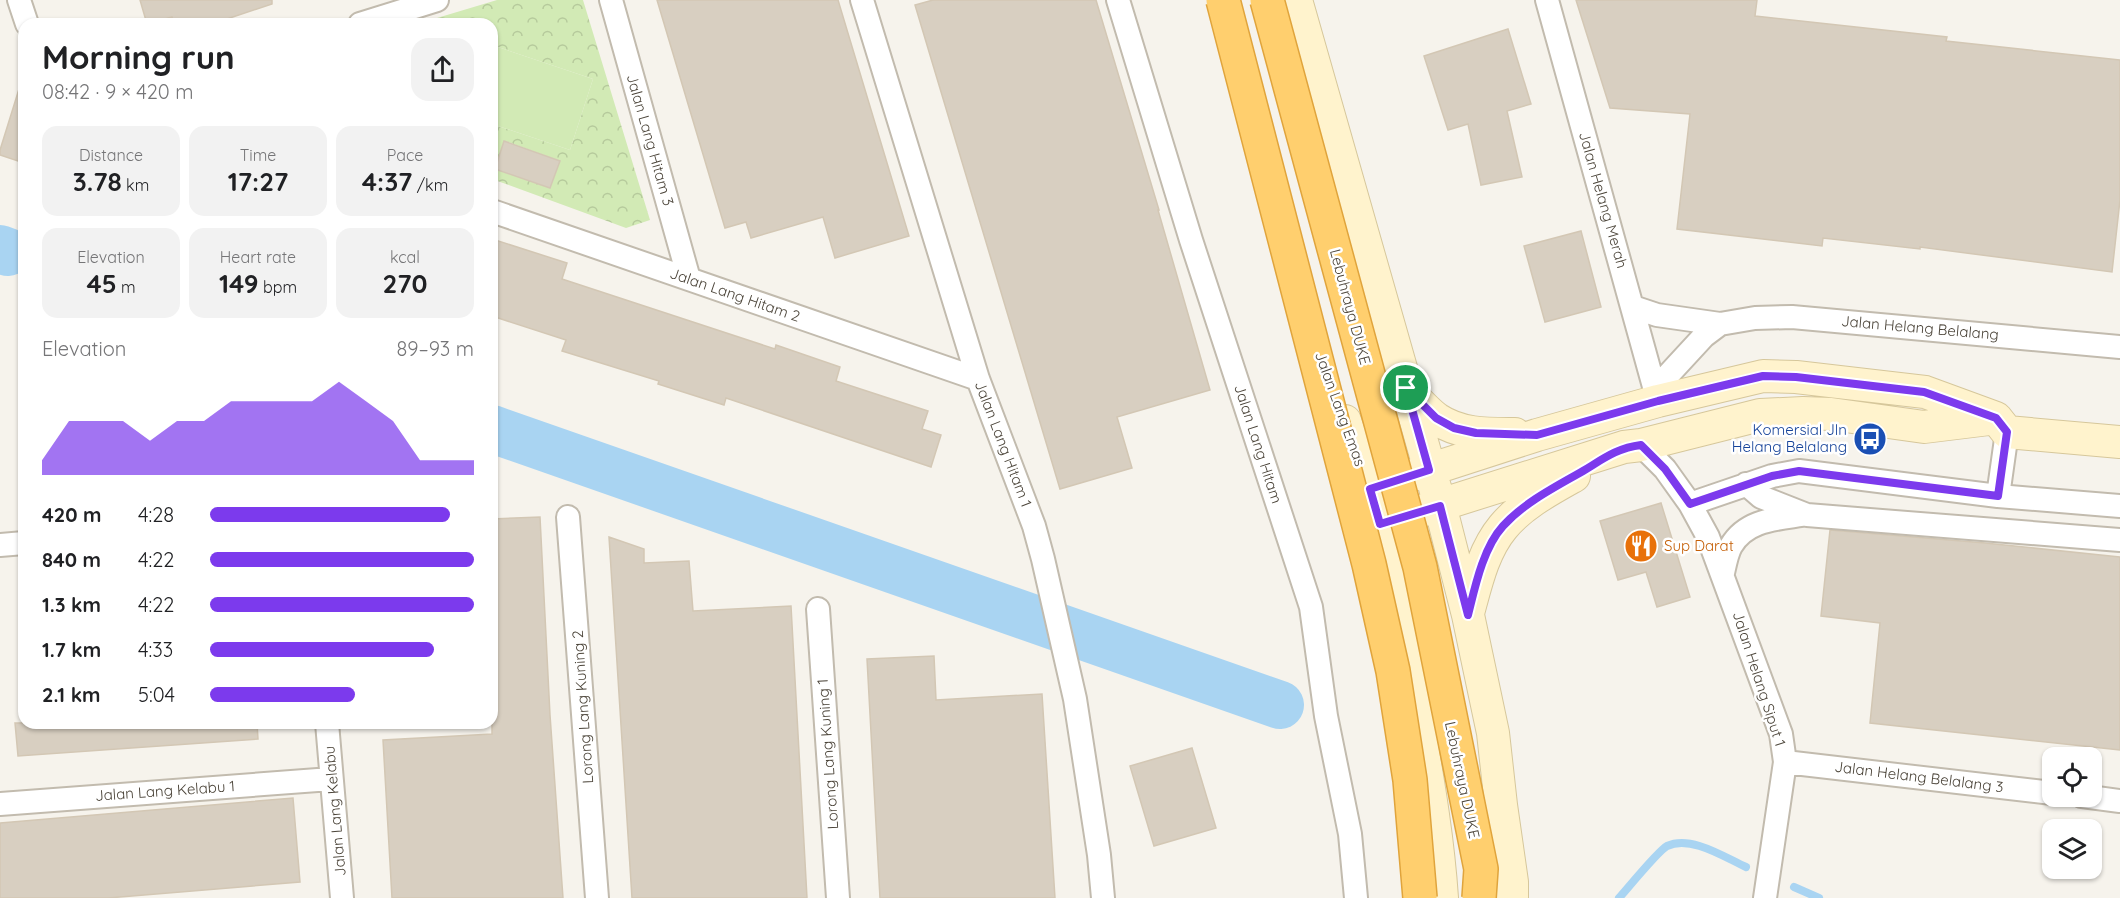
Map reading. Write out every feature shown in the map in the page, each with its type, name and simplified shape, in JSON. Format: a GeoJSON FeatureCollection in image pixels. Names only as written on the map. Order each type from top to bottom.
{"type":"FeatureCollection","features":[{"type":"Feature","properties":{"kind":"highway"},"geometry":{"type":"LineString","coordinates":[[1223,0],[1366,552],[1393,671],[1410,780],[1420,898]]}},
{"type":"Feature","properties":{"kind":"highway","name":"Lebuhraya DUKE"},"geometry":{"type":"LineString","coordinates":[[1267,0],[1420,567],[1481,870],[1479,898]]}},
{"type":"Feature","properties":{"kind":"main road","name":"Jalan Lang Emas"},"geometry":{"type":"LineString","coordinates":[[1212,0],[1320,353],[1370,489],[1380,524],[1409,662],[1430,786],[1439,853],[1442,898]]}},
{"type":"Feature","properties":{"kind":"main road"},"geometry":{"type":"LineString","coordinates":[[1296,0],[1440,506],[1468,615],[1493,734],[1512,882],[1512,898]]}},
{"type":"Feature","properties":{"kind":"main road"},"geometry":{"type":"LineString","coordinates":[[1370,489],[1657,394],[1763,376],[1796,377],[1924,392],[2001,425]]}},
{"type":"Feature","properties":{"kind":"main road"},"geometry":{"type":"LineString","coordinates":[[1406,388],[1436,418],[1454,428],[1476,433],[1537,435]]}},
{"type":"Feature","properties":{"kind":"main road"},"geometry":{"type":"LineString","coordinates":[[1380,524],[1633,446],[1760,416],[1831,414],[1924,427],[2001,425],[2120,442]]}},
{"type":"Feature","properties":{"kind":"main road"},"geometry":{"type":"LineString","coordinates":[[1468,615],[1478,576],[1503,526],[1539,496],[1633,446]]}},
{"type":"Feature","properties":{"kind":"main road"},"geometry":{"type":"LineString","coordinates":[[1495,898],[1501,805]]}},
{"type":"Feature","properties":{"kind":"street"},"geometry":{"type":"LineString","coordinates":[[19,0],[25,18]]}},
{"type":"Feature","properties":{"kind":"street"},"geometry":{"type":"LineString","coordinates":[[379,18],[436,0]]}},
{"type":"Feature","properties":{"kind":"street","name":"Jalan Lang Hitam 3"},"geometry":{"type":"LineString","coordinates":[[611,0],[689,279]]}},
{"type":"Feature","properties":{"kind":"street","name":"Jalan Lang Hitam 1"},"geometry":{"type":"LineString","coordinates":[[862,0],[978,379],[1034,526],[1043,559],[1075,699],[1099,855],[1103,898]]}},
{"type":"Feature","properties":{"kind":"street","name":"Jalan Lang Hitam"},"geometry":{"type":"LineString","coordinates":[[1118,0],[1191,240],[1311,607],[1326,716],[1350,834],[1356,898]]}},
{"type":"Feature","properties":{"kind":"street","name":"Jalan Helang Merah"},"geometry":{"type":"LineString","coordinates":[[1546,0],[1657,394]]}},
{"type":"Feature","properties":{"kind":"street","name":"Jalan Lang Hitam 2"},"geometry":{"type":"LineString","coordinates":[[498,213],[978,379]]}},
{"type":"Feature","properties":{"kind":"street","name":"Jalan Helang Belalang"},"geometry":{"type":"LineString","coordinates":[[1633,307],[1657,315],[1720,324],[1755,318],[1791,316],[2120,347]]}},
{"type":"Feature","properties":{"kind":"street"},"geometry":{"type":"LineString","coordinates":[[1657,394],[1704,336],[1720,324]]}},
{"type":"Feature","properties":{"kind":"street"},"geometry":{"type":"LineString","coordinates":[[1998,496],[2001,425]]}},
{"type":"Feature","properties":{"kind":"street","name":"Jalan Helang Siput 1"},"geometry":{"type":"LineString","coordinates":[[1633,446],[1665,469],[1690,504],[1708,537],[1781,734],[1785,762],[1765,898]]}},
{"type":"Feature","properties":{"kind":"street"},"geometry":{"type":"LineString","coordinates":[[1690,504],[1772,476],[1799,471],[1998,496],[2120,506]]}},
{"type":"Feature","properties":{"kind":"street"},"geometry":{"type":"LineString","coordinates":[[1746,484],[1761,497],[1807,514],[2120,540]]}},
{"type":"Feature","properties":{"kind":"street"},"geometry":{"type":"LineString","coordinates":[[1723,573],[1730,547],[1741,533],[1755,524],[1807,514]]}},
{"type":"Feature","properties":{"kind":"street","name":"Lorong Lang Kuning 2"},"geometry":{"type":"LineString","coordinates":[[568,517],[597,898]]}},
{"type":"Feature","properties":{"kind":"street"},"geometry":{"type":"LineString","coordinates":[[0,545],[18,544]]}},
{"type":"Feature","properties":{"kind":"street","name":"Lorong Lang Kuning 1"},"geometry":{"type":"LineString","coordinates":[[818,609],[838,898]]}},
{"type":"Feature","properties":{"kind":"street","name":"Jalan Lang Kelabu"},"geometry":{"type":"LineString","coordinates":[[327,729],[342,898]]}},
{"type":"Feature","properties":{"kind":"street","name":"Jalan Helang Belalang 3"},"geometry":{"type":"LineString","coordinates":[[1785,762],[2042,792]]}},
{"type":"Feature","properties":{"kind":"street","name":"Jalan Lang Kelabu 1"},"geometry":{"type":"LineString","coordinates":[[0,804],[331,779]]}},
{"type":"Feature","properties":{"kind":"street"},"geometry":{"type":"LineString","coordinates":[[2102,799],[2120,801]]}},
{"type":"Feature","properties":{"kind":"green space"},"geometry":{"type":"Polygon","coordinates":[[[497,0],[583,0],[650,220],[626,228],[498,181],[498,170],[550,188],[560,161],[505,141],[498,161],[498,126],[570,150],[593,79],[498,47],[498,18],[437,18],[497,0]]]}},
{"type":"Feature","properties":{"kind":"green space"},"geometry":{"type":"Polygon","coordinates":[[[498,47],[593,79],[570,150],[498,126],[498,47]]]}},
{"type":"Feature","properties":{"kind":"building"},"geometry":{"type":"Polygon","coordinates":[[[140,0],[272,0],[272,4],[230,18],[145,18],[140,0]]]}},
{"type":"Feature","properties":{"kind":"building"},"geometry":{"type":"Polygon","coordinates":[[[657,0],[838,0],[909,236],[835,258],[823,217],[751,238],[746,222],[725,228],[657,0]]]}},
{"type":"Feature","properties":{"kind":"building"},"geometry":{"type":"Polygon","coordinates":[[[933,0],[1096,0],[1210,390],[1117,417],[1132,468],[1060,489],[915,5],[933,0]]]}},
{"type":"Feature","properties":{"kind":"building"},"geometry":{"type":"Polygon","coordinates":[[[1576,0],[1757,0],[1755,16],[1947,37],[1946,41],[2120,60],[2120,200],[2112,272],[1920,247],[1920,249],[1823,238],[1822,246],[1677,229],[1690,114],[1610,108],[1576,0]]]}},
{"type":"Feature","properties":{"kind":"building"},"geometry":{"type":"Polygon","coordinates":[[[1508,29],[1531,104],[1507,111],[1522,177],[1481,185],[1468,124],[1448,130],[1424,56],[1508,29]]]}},
{"type":"Feature","properties":{"kind":"building"},"geometry":{"type":"Polygon","coordinates":[[[18,92],[18,161],[0,155],[18,92]]]}},
{"type":"Feature","properties":{"kind":"building"},"geometry":{"type":"Polygon","coordinates":[[[504,141],[560,161],[550,188],[498,170],[498,160],[504,141]]]}},
{"type":"Feature","properties":{"kind":"building"},"geometry":{"type":"Polygon","coordinates":[[[1581,231],[1601,307],[1545,322],[1524,246],[1581,231]]]}},
{"type":"Feature","properties":{"kind":"building"},"geometry":{"type":"Polygon","coordinates":[[[498,241],[567,263],[562,279],[775,349],[776,345],[840,367],[836,381],[928,411],[922,429],[941,435],[931,467],[726,398],[724,405],[658,384],[659,381],[562,351],[566,340],[498,318],[498,241]]]}},
{"type":"Feature","properties":{"kind":"building","name":"Sup Darat"},"geometry":{"type":"Polygon","coordinates":[[[1661,503],[1690,597],[1657,607],[1646,572],[1618,580],[1600,521],[1661,503]]]}},
{"type":"Feature","properties":{"kind":"building"},"geometry":{"type":"Polygon","coordinates":[[[540,517],[550,715],[563,898],[392,898],[383,740],[492,734],[492,729],[498,729],[498,519],[540,517]]]}},
{"type":"Feature","properties":{"kind":"building"},"geometry":{"type":"Polygon","coordinates":[[[1830,530],[2120,557],[2120,750],[1870,723],[1880,623],[1821,616],[1830,530]]]}},
{"type":"Feature","properties":{"kind":"building"},"geometry":{"type":"Polygon","coordinates":[[[609,537],[644,549],[644,563],[689,561],[693,611],[791,606],[807,898],[632,898],[609,537]]]}},
{"type":"Feature","properties":{"kind":"building"},"geometry":{"type":"Polygon","coordinates":[[[934,656],[936,700],[1042,694],[1055,898],[880,898],[867,659],[934,656]]]}},
{"type":"Feature","properties":{"kind":"building"},"geometry":{"type":"Polygon","coordinates":[[[15,723],[18,723],[18,729],[257,729],[258,739],[18,756],[15,723]]]}},
{"type":"Feature","properties":{"kind":"building"},"geometry":{"type":"Polygon","coordinates":[[[1192,748],[1216,828],[1154,846],[1130,766],[1192,748]]]}},
{"type":"Feature","properties":{"kind":"building"},"geometry":{"type":"Polygon","coordinates":[[[293,798],[300,882],[108,898],[0,898],[0,823],[293,798]]]}},
{"type":"Feature","properties":{"kind":"waterway"},"geometry":{"type":"LineString","coordinates":[[0,249],[8,252]]}},
{"type":"Feature","properties":{"kind":"waterway"},"geometry":{"type":"LineString","coordinates":[[498,431],[1280,705]]}},
{"type":"Feature","properties":{"kind":"waterway"},"geometry":{"type":"LineString","coordinates":[[1619,898],[1663,849],[1676,843],[1697,845],[1746,867]]}},
{"type":"Feature","properties":{"kind":"waterway"},"geometry":{"type":"LineString","coordinates":[[1794,887],[1819,898]]}},
{"type":"Feature","properties":{"kind":"place","name":"Komersial Jln Helang Belalang"},"geometry":{"type":"Point","coordinates":[1870,439]}},
{"type":"Feature","properties":{"kind":"place","name":"Sup Darat"},"geometry":{"type":"Point","coordinates":[1641,546]}},
{"type":"Feature","properties":{"kind":"route"},"geometry":{"type":"LineString","coordinates":[[1763,376],[1796,377],[1924,392],[1996,418],[2007,432],[1998,496],[1799,471],[1772,476],[1690,504],[1665,469],[1641,445],[1624,447],[1539,496],[1503,526],[1478,576],[1468,615],[1440,506],[1380,524],[1370,489],[1429,470],[1406,388],[1436,418],[1454,428],[1476,433],[1537,435],[1658,401],[1763,376]]}}]}
